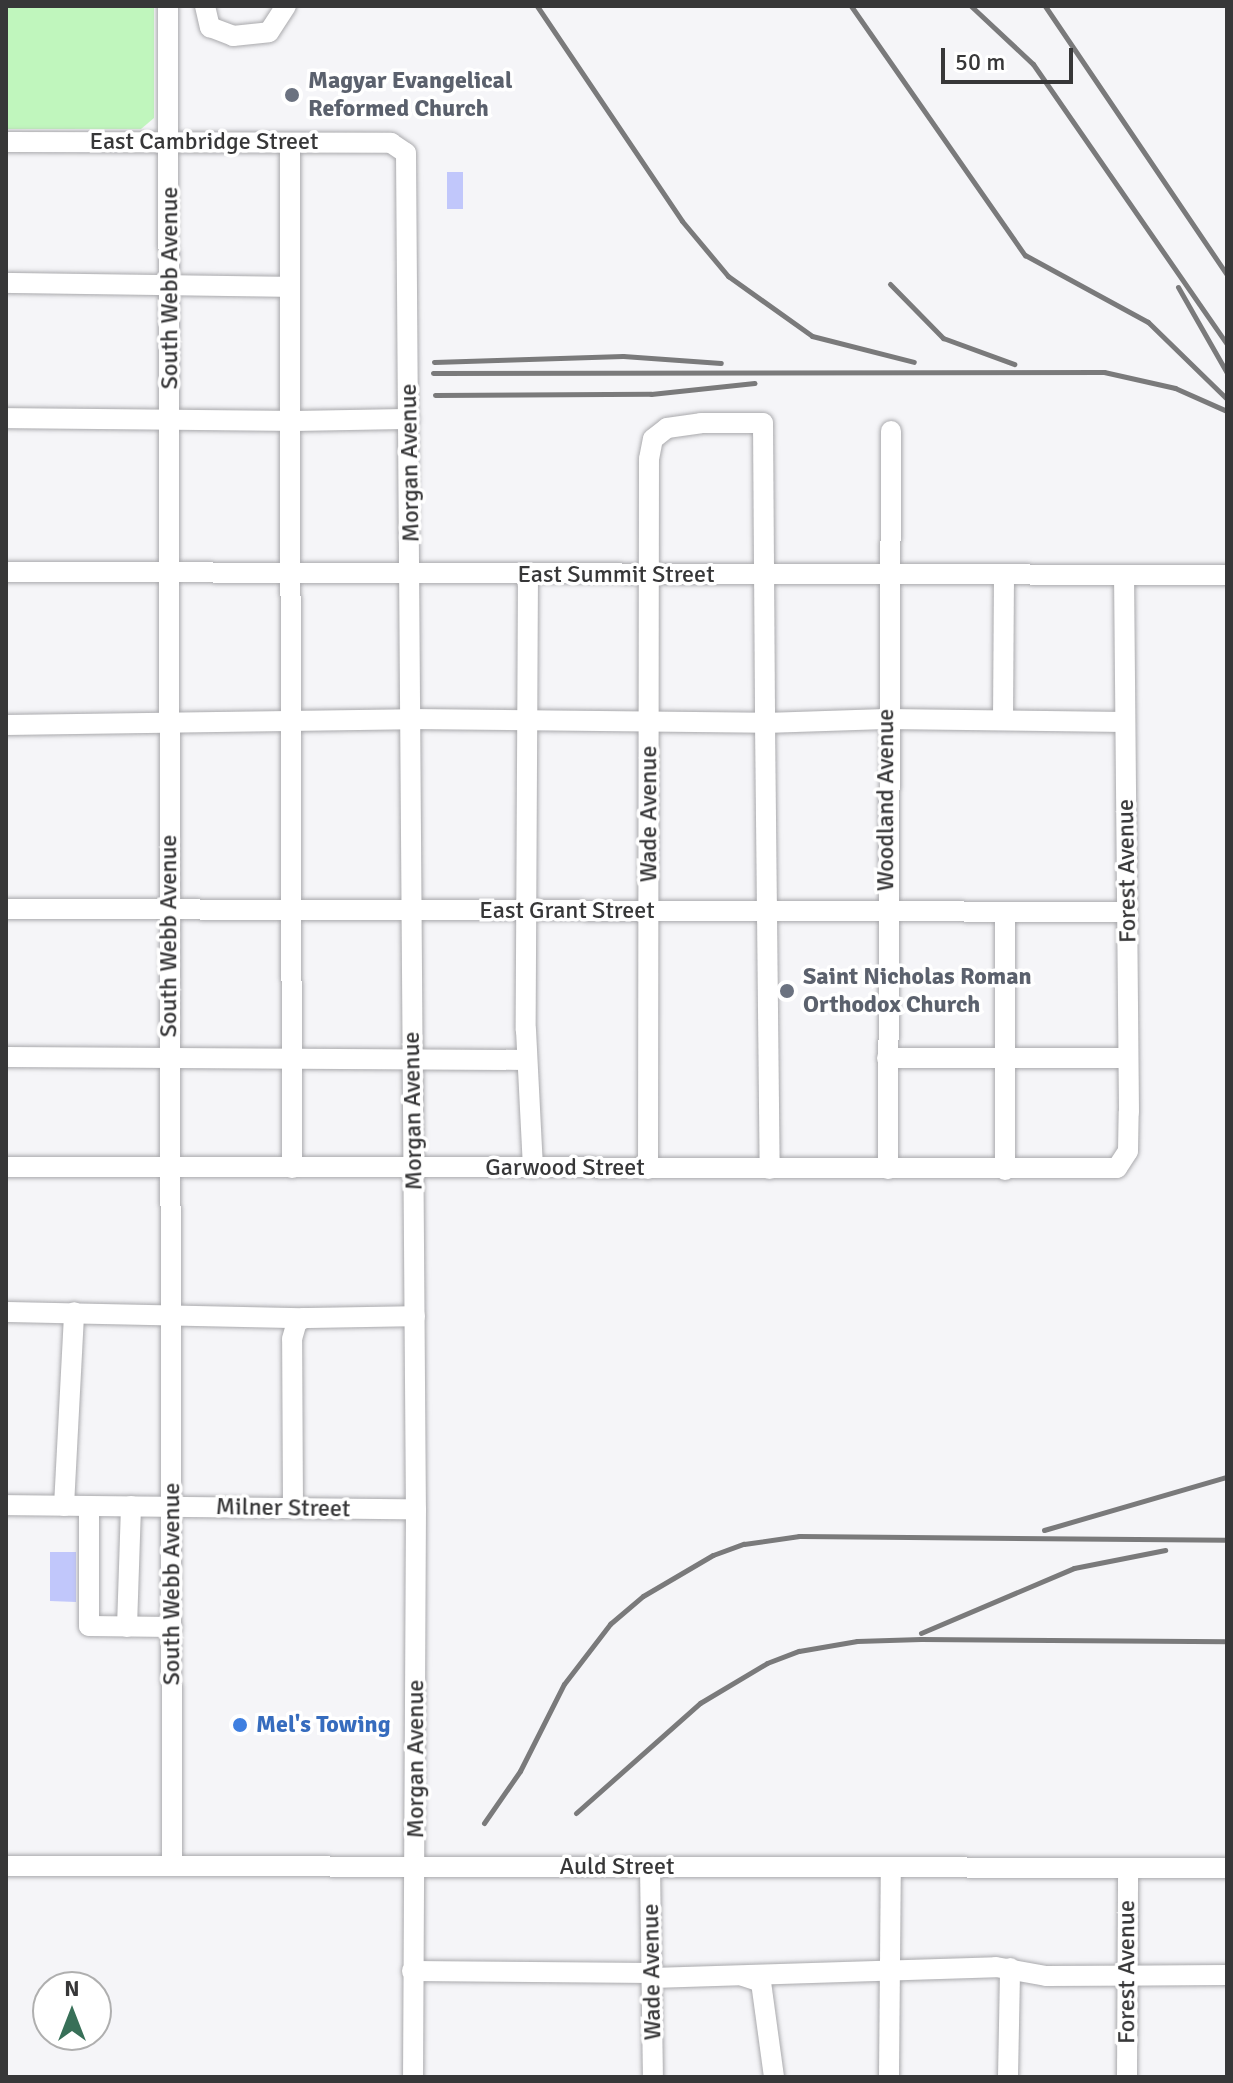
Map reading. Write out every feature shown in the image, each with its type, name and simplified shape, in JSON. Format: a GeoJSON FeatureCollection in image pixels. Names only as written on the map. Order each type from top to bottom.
{"type":"FeatureCollection","features":[{"type":"Feature","properties":{"kind":"street","name":"South Webb Avenue"},"geometry":{"type":"LineString","coordinates":[[168,6],[172,1866]]}},
{"type":"Feature","properties":{"kind":"street"},"geometry":{"type":"LineString","coordinates":[[205,6],[210,27],[233,36],[269,32],[286,6]]}},
{"type":"Feature","properties":{"kind":"street","name":"East Cambridge Street"},"geometry":{"type":"LineString","coordinates":[[6,142],[401,146]]}},
{"type":"Feature","properties":{"kind":"street"},"geometry":{"type":"LineString","coordinates":[[290,143],[292,1168]]}},
{"type":"Feature","properties":{"kind":"street","name":"Morgan Avenue"},"geometry":{"type":"LineString","coordinates":[[401,146],[409,165],[411,1056],[416,1509],[413,2077]]}},
{"type":"Feature","properties":{"kind":"street"},"geometry":{"type":"LineString","coordinates":[[6,283],[289,287]]}},
{"type":"Feature","properties":{"kind":"street"},"geometry":{"type":"LineString","coordinates":[[6,418],[170,421],[409,419]]}},
{"type":"Feature","properties":{"kind":"street","name":"Wade Avenue"},"geometry":{"type":"LineString","coordinates":[[648,1169],[649,459],[653,439],[667,428],[763,423],[765,575]]}},
{"type":"Feature","properties":{"kind":"street","name":"Woodland Avenue"},"geometry":{"type":"LineString","coordinates":[[888,1169],[886,719],[891,431]]}},
{"type":"Feature","properties":{"kind":"street","name":"East Summit Street"},"geometry":{"type":"LineString","coordinates":[[6,572],[1227,575]]}},
{"type":"Feature","properties":{"kind":"street"},"geometry":{"type":"LineString","coordinates":[[528,574],[530,911],[526,1060],[533,1168]]}},
{"type":"Feature","properties":{"kind":"street"},"geometry":{"type":"LineString","coordinates":[[765,575],[770,1169]]}},
{"type":"Feature","properties":{"kind":"street"},"geometry":{"type":"LineString","coordinates":[[1003,719],[1004,576]]}},
{"type":"Feature","properties":{"kind":"street","name":"Forest Avenue"},"geometry":{"type":"LineString","coordinates":[[1122,1165],[1128,1151],[1124,576]]}},
{"type":"Feature","properties":{"kind":"street"},"geometry":{"type":"LineString","coordinates":[[6,725],[411,719],[765,723],[886,719],[1125,722]]}},
{"type":"Feature","properties":{"kind":"street","name":"East Grant Street"},"geometry":{"type":"LineString","coordinates":[[6,909],[1127,912]]}},
{"type":"Feature","properties":{"kind":"street"},"geometry":{"type":"LineString","coordinates":[[1005,912],[1005,1170]]}},
{"type":"Feature","properties":{"kind":"street"},"geometry":{"type":"LineString","coordinates":[[6,1057],[169,1059],[411,1056],[526,1060]]}},
{"type":"Feature","properties":{"kind":"street"},"geometry":{"type":"LineString","coordinates":[[887,1058],[1128,1058]]}},
{"type":"Feature","properties":{"kind":"street","name":"Garwood Street"},"geometry":{"type":"LineString","coordinates":[[6,1167],[1104,1170],[1122,1165]]}},
{"type":"Feature","properties":{"kind":"street"},"geometry":{"type":"LineString","coordinates":[[6,1312],[171,1312],[304,1318],[415,1316]]}},
{"type":"Feature","properties":{"kind":"street"},"geometry":{"type":"LineString","coordinates":[[64,1506],[74,1312]]}},
{"type":"Feature","properties":{"kind":"street"},"geometry":{"type":"LineString","coordinates":[[293,1508],[292,1339],[304,1318]]}},
{"type":"Feature","properties":{"kind":"street","name":"Milner Street"},"geometry":{"type":"LineString","coordinates":[[6,1505],[416,1509]]}},
{"type":"Feature","properties":{"kind":"street"},"geometry":{"type":"LineString","coordinates":[[89,1506],[89,1626],[172,1627]]}},
{"type":"Feature","properties":{"kind":"street"},"geometry":{"type":"LineString","coordinates":[[127,1627],[131,1506]]}},
{"type":"Feature","properties":{"kind":"street","name":"Auld Street"},"geometry":{"type":"LineString","coordinates":[[6,1866],[1227,1868]]}},
{"type":"Feature","properties":{"kind":"street","name":"Wade Avenue"},"geometry":{"type":"LineString","coordinates":[[650,1867],[653,2077]]}},
{"type":"Feature","properties":{"kind":"street"},"geometry":{"type":"LineString","coordinates":[[889,2077],[891,1867]]}},
{"type":"Feature","properties":{"kind":"street","name":"Forest Avenue"},"geometry":{"type":"LineString","coordinates":[[1127,2077],[1128,1868]]}},
{"type":"Feature","properties":{"kind":"street"},"geometry":{"type":"LineString","coordinates":[[412,1971],[652,1976],[1010,1968],[1046,1976],[1227,1975]]}},
{"type":"Feature","properties":{"kind":"street"},"geometry":{"type":"LineString","coordinates":[[1008,2077],[1010,1968]]}},
{"type":"Feature","properties":{"kind":"street"},"geometry":{"type":"LineString","coordinates":[[739,1975],[761,1982],[774,2077]]}},
{"type":"Feature","properties":{"kind":"green space"},"geometry":{"type":"Polygon","coordinates":[[[6,6],[154,6],[154,118],[141,129],[6,129],[6,6]]]}},
{"type":"Feature","properties":{"kind":"building"},"geometry":{"type":"Polygon","coordinates":[[[447,172],[463,172],[463,209],[447,209],[447,172]]]}},
{"type":"Feature","properties":{"kind":"building"},"geometry":{"type":"Polygon","coordinates":[[[50,1552],[76,1552],[76,1602],[50,1601],[50,1552]]]}},
{"type":"Feature","properties":{"kind":"railway"},"geometry":{"type":"LineString","coordinates":[[537,6],[682,221],[728,276],[812,336],[914,362]]}},
{"type":"Feature","properties":{"kind":"railway"},"geometry":{"type":"LineString","coordinates":[[851,6],[1025,255],[1148,322],[1227,399]]}},
{"type":"Feature","properties":{"kind":"railway"},"geometry":{"type":"LineString","coordinates":[[971,6],[1033,64],[1227,344]]}},
{"type":"Feature","properties":{"kind":"railway"},"geometry":{"type":"LineString","coordinates":[[1045,6],[1227,275]]}},
{"type":"Feature","properties":{"kind":"railway"},"geometry":{"type":"LineString","coordinates":[[890,284],[943,338],[1014,364]]}},
{"type":"Feature","properties":{"kind":"railway"},"geometry":{"type":"LineString","coordinates":[[1178,287],[1227,373]]}},
{"type":"Feature","properties":{"kind":"railway"},"geometry":{"type":"LineString","coordinates":[[434,362],[623,356],[721,363]]}},
{"type":"Feature","properties":{"kind":"railway"},"geometry":{"type":"LineString","coordinates":[[433,373],[1104,372],[1175,388],[1227,411]]}},
{"type":"Feature","properties":{"kind":"railway"},"geometry":{"type":"LineString","coordinates":[[435,395],[651,394],[754,383]]}},
{"type":"Feature","properties":{"kind":"railway"},"geometry":{"type":"LineString","coordinates":[[1044,1530],[1227,1477]]}},
{"type":"Feature","properties":{"kind":"railway"},"geometry":{"type":"LineString","coordinates":[[484,1823],[520,1771],[564,1684],[610,1624],[643,1596],[713,1555],[744,1544],[799,1536],[1227,1540]]}},
{"type":"Feature","properties":{"kind":"railway"},"geometry":{"type":"LineString","coordinates":[[921,1633],[1074,1568],[1165,1550]]}},
{"type":"Feature","properties":{"kind":"railway"},"geometry":{"type":"LineString","coordinates":[[576,1813],[700,1703],[767,1663],[799,1651],[857,1641],[921,1639],[1227,1641]]}},
{"type":"Feature","properties":{"kind":"place","name":"Magyar Evangelical Reformed Church"},"geometry":{"type":"Point","coordinates":[292,95]}},
{"type":"Feature","properties":{"kind":"place","name":"Saint Nicholas Roman Orthodox Church"},"geometry":{"type":"Point","coordinates":[787,991]}},
{"type":"Feature","properties":{"kind":"place","name":"Mel's Towing"},"geometry":{"type":"Point","coordinates":[240,1725]}}]}
